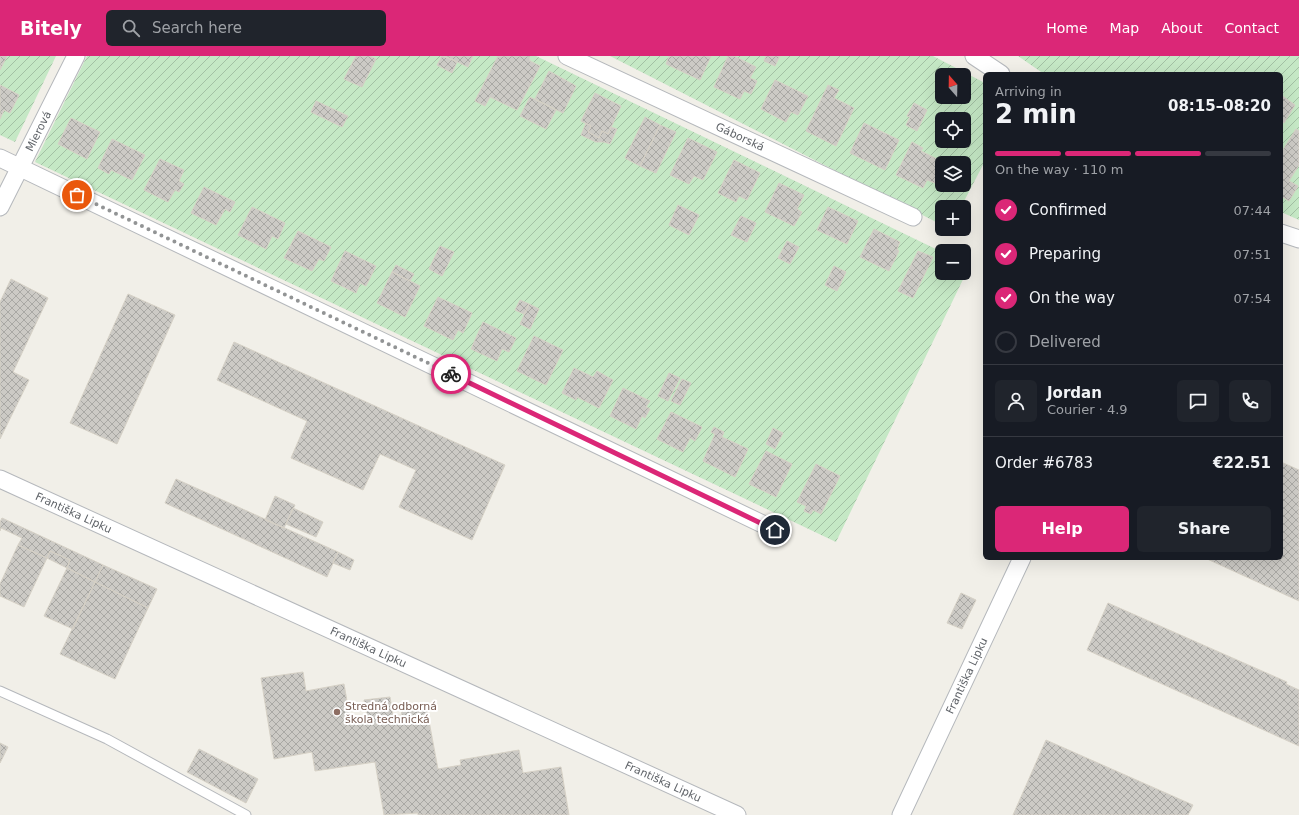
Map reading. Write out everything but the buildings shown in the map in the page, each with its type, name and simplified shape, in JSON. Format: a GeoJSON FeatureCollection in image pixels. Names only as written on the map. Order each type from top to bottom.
{"type":"FeatureCollection","features":[{"type":"Feature","properties":{"kind":"street","name":"Mierová"},"geometry":{"type":"LineString","coordinates":[[0,207],[76,56]]}},
{"type":"Feature","properties":{"kind":"street","name":"Gáborská"},"geometry":{"type":"LineString","coordinates":[[567,56],[913,217]]}},
{"type":"Feature","properties":{"kind":"street"},"geometry":{"type":"LineString","coordinates":[[974,56],[998,72]]}},
{"type":"Feature","properties":{"kind":"street"},"geometry":{"type":"LineString","coordinates":[[0,158],[775,530]]}},
{"type":"Feature","properties":{"kind":"street"},"geometry":{"type":"LineString","coordinates":[[1283,234],[1299,239]]}},
{"type":"Feature","properties":{"kind":"street","name":"Františka Lipku"},"geometry":{"type":"LineString","coordinates":[[0,479],[737,815]]}},
{"type":"Feature","properties":{"kind":"street","name":"Františka Lipku"},"geometry":{"type":"LineString","coordinates":[[901,815],[1021,560]]}},
{"type":"Feature","properties":{"kind":"lane"},"geometry":{"type":"LineString","coordinates":[[0,691],[107,739],[246,815]]}},
{"type":"Feature","properties":{"kind":"green space"},"geometry":{"type":"Polygon","coordinates":[[[0,56],[56,56],[15,142],[0,135],[0,56]]]}},
{"type":"Feature","properties":{"kind":"green space"},"geometry":{"type":"Polygon","coordinates":[[[87,56],[536,56],[935,249],[935,280],[963,280],[836,542],[35,162],[87,56]]]}},
{"type":"Feature","properties":{"kind":"green space"},"geometry":{"type":"Polygon","coordinates":[[[610,56],[933,56],[956,68],[935,68],[935,104],[971,104],[971,76],[983,82],[983,165],[971,188],[971,156],[935,156],[935,192],[969,192],[965,200],[935,200],[935,221],[610,56]]]}},
{"type":"Feature","properties":{"kind":"green space"},"geometry":{"type":"Polygon","coordinates":[[[1018,56],[1299,56],[1299,220],[1283,213],[1283,72],[1041,72],[1018,56]]]}},
{"type":"Feature","properties":{"kind":"way so far"},"geometry":{"type":"LineString","coordinates":[[77,195],[451,374]]}},
{"type":"Feature","properties":{"kind":"place","name":"Stredná odborná škola technická"},"geometry":{"type":"Point","coordinates":[337,712]}},
{"type":"Feature","properties":{"kind":"route"},"geometry":{"type":"LineString","coordinates":[[451,374],[775,530]]}}]}
